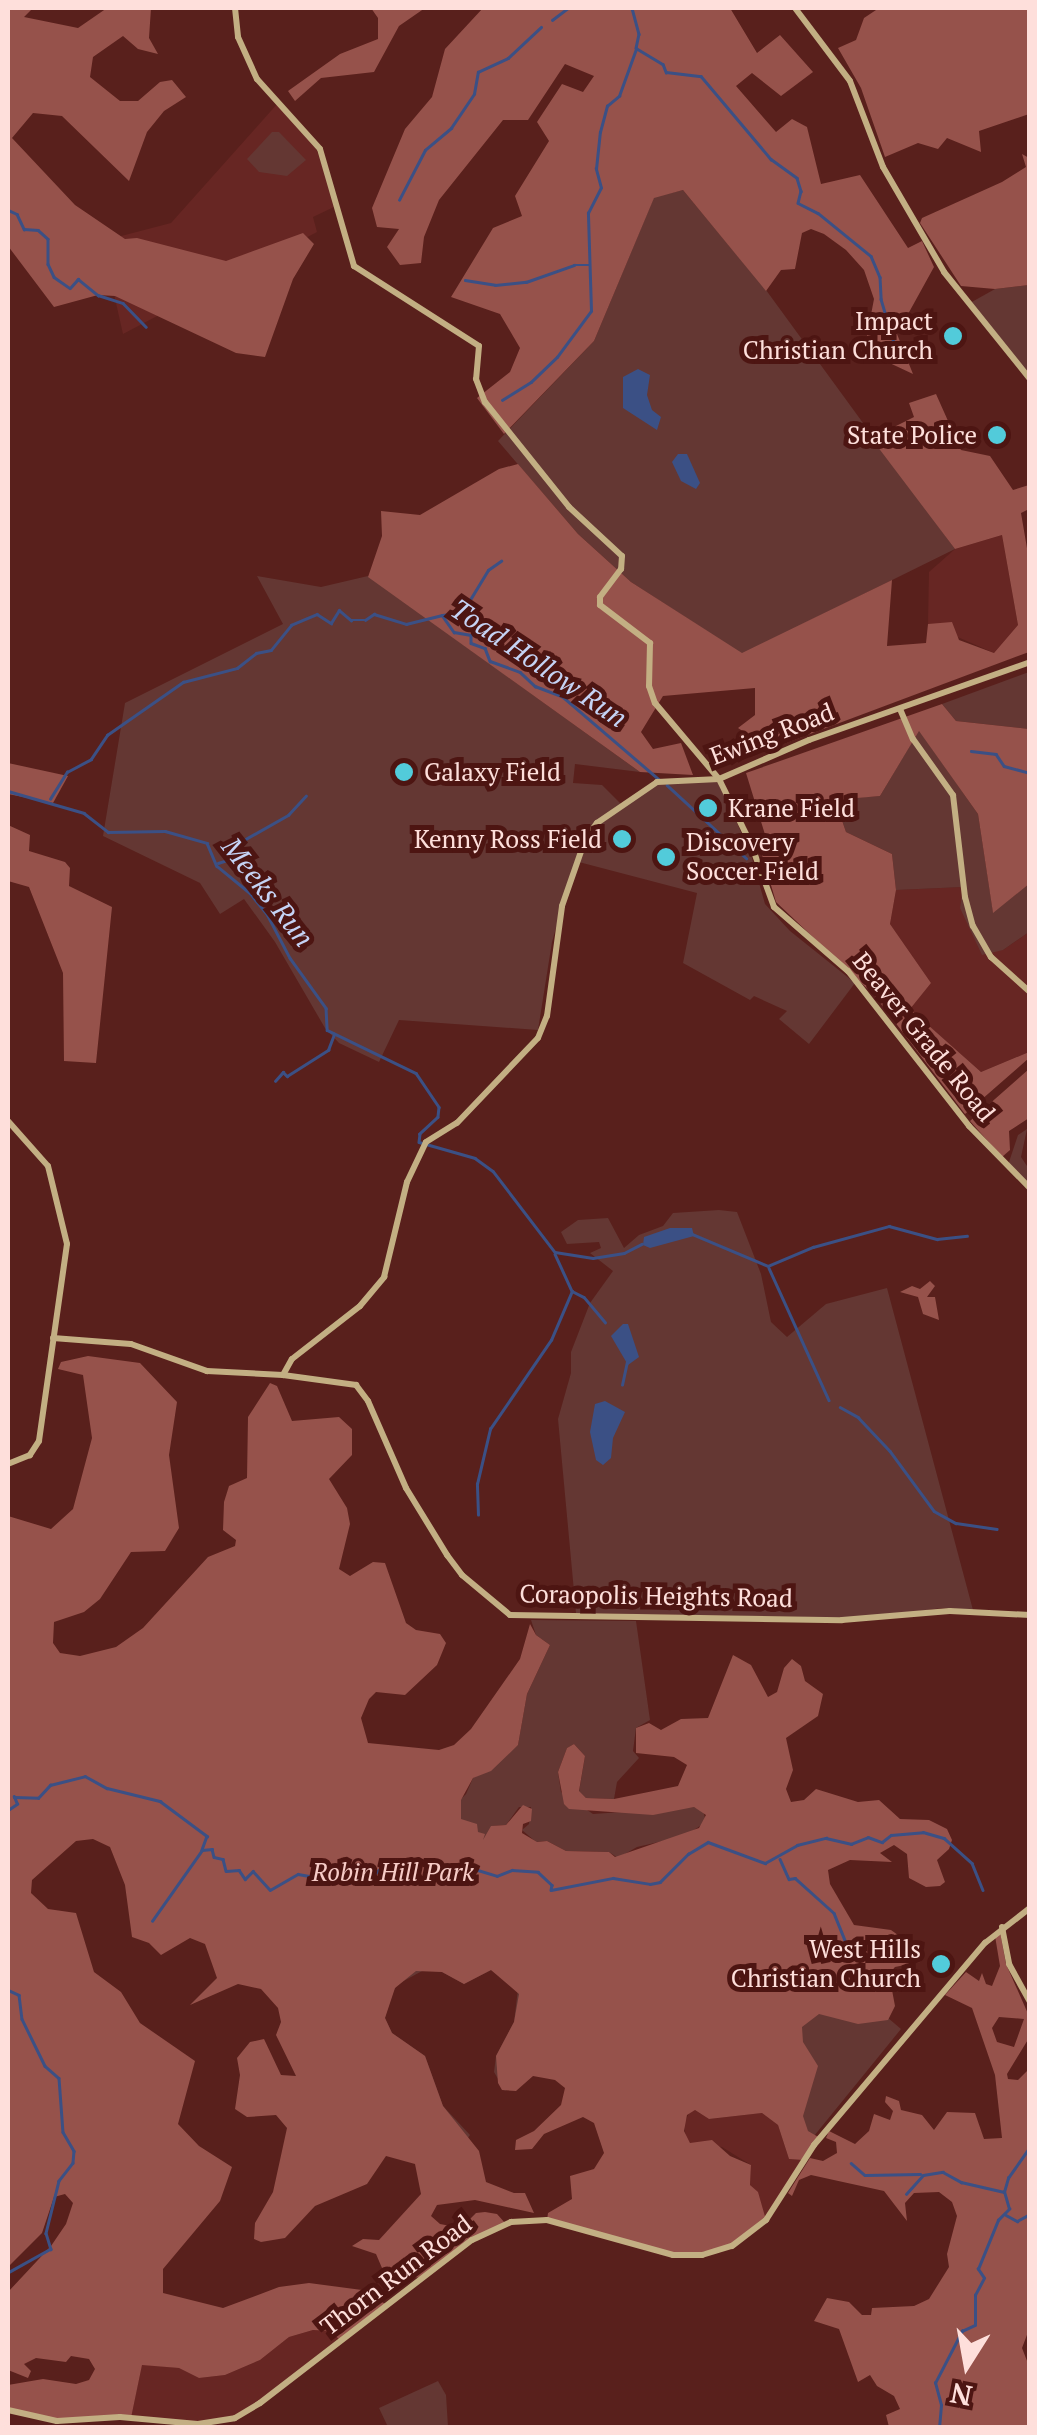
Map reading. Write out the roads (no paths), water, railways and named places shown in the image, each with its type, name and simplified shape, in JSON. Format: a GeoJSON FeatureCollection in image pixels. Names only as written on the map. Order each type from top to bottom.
{"type":"FeatureCollection","features":[{"type":"Feature","properties":{"kind":"street","name":"Beaver Grade Road"},"geometry":{"type":"LineString","coordinates":[[236,8],[238,37],[257,79],[320,149],[354,266],[479,346],[476,379],[485,402],[569,507],[622,556],[621,568],[602,594],[600,605],[650,643],[649,686],[655,703],[720,780],[752,844],[774,907],[850,974],[970,1126],[1030,1188]]}},
{"type":"Feature","properties":{"kind":"street"},"geometry":{"type":"LineString","coordinates":[[795,8],[850,81],[883,167],[944,272],[1030,379]]}},
{"type":"Feature","properties":{"kind":"street","name":"Ewing Road"},"geometry":{"type":"LineString","coordinates":[[282,1375],[292,1359],[360,1306],[384,1277],[407,1182],[426,1142],[458,1123],[538,1038],[546,1016],[558,921],[590,832],[657,782],[720,780],[809,740],[1030,662]]}},
{"type":"Feature","properties":{"kind":"street"},"geometry":{"type":"LineString","coordinates":[[900,709],[913,739],[943,776],[954,800],[964,896],[973,926],[988,953],[1030,992]]}},
{"type":"Feature","properties":{"kind":"street"},"geometry":{"type":"LineString","coordinates":[[8,1120],[48,1166],[67,1244],[37,1446],[26,1458],[8,1464]]}},
{"type":"Feature","properties":{"kind":"street","name":"Coraopolis Heights Road"},"geometry":{"type":"LineString","coordinates":[[53,1338],[131,1344],[207,1371],[342,1382],[361,1390],[406,1488],[447,1555],[462,1575],[510,1615],[870,1620],[950,1612],[1030,1615]]}},
{"type":"Feature","properties":{"kind":"street","name":"Thorn Run Road"},"geometry":{"type":"LineString","coordinates":[[8,2410],[57,2421],[120,2417],[206,2424],[235,2418],[260,2403],[472,2240],[510,2222],[547,2220],[673,2255],[709,2254],[732,2246],[766,2220],[814,2145],[1002,1926],[1030,1908]]}},
{"type":"Feature","properties":{"kind":"street"},"geometry":{"type":"LineString","coordinates":[[1002,1926],[1009,1964],[1030,2002]]}},
{"type":"Feature","properties":{"kind":"water"},"geometry":{"type":"Polygon","coordinates":[[[638,369],[650,375],[647,395],[652,410],[661,417],[657,430],[623,408],[623,377],[638,369]]]}},
{"type":"Feature","properties":{"kind":"water"},"geometry":{"type":"Polygon","coordinates":[[[678,454],[687,454],[700,483],[696,489],[681,481],[672,462],[678,454]]]}},
{"type":"Feature","properties":{"kind":"water"},"geometry":{"type":"Polygon","coordinates":[[[670,1228],[692,1228],[694,1236],[650,1248],[643,1245],[644,1237],[670,1228]]]}},
{"type":"Feature","properties":{"kind":"water"},"geometry":{"type":"Polygon","coordinates":[[[628,1324],[639,1357],[628,1365],[611,1336],[628,1324]]]}},
{"type":"Feature","properties":{"kind":"water"},"geometry":{"type":"Polygon","coordinates":[[[605,1401],[625,1412],[613,1438],[611,1458],[603,1465],[596,1460],[590,1432],[595,1404],[605,1401]]]}},
{"type":"Feature","properties":{"kind":"waterway"},"geometry":{"type":"LineString","coordinates":[[552,20],[568,8]]}},
{"type":"Feature","properties":{"kind":"waterway"},"geometry":{"type":"LineString","coordinates":[[632,8],[639,34],[636,48],[663,64],[666,72],[701,76],[771,159],[797,178],[801,191],[798,203],[818,213],[871,256],[880,277],[881,299],[895,346]]}},
{"type":"Feature","properties":{"kind":"waterway"},"geometry":{"type":"LineString","coordinates":[[399,200],[425,150],[451,128],[474,94],[478,72],[508,58],[541,27]]}},
{"type":"Feature","properties":{"kind":"waterway"},"geometry":{"type":"LineString","coordinates":[[502,400],[531,382],[557,357],[591,311],[588,213],[601,188],[596,169],[600,132],[607,106],[619,96],[636,49]]}},
{"type":"Feature","properties":{"kind":"waterway"},"geometry":{"type":"LineString","coordinates":[[8,210],[17,214],[24,229],[38,230],[48,239],[48,264],[54,277],[70,288],[78,279],[98,295],[123,303],[146,327]]}},
{"type":"Feature","properties":{"kind":"waterway"},"geometry":{"type":"LineString","coordinates":[[465,280],[495,285],[526,282],[574,265],[590,265]]}},
{"type":"Feature","properties":{"kind":"waterway"},"geometry":{"type":"LineString","coordinates":[[442,615],[462,613],[488,570],[501,561]]}},
{"type":"Feature","properties":{"kind":"waterway","name":"Toad Hollow Run"},"geometry":{"type":"LineString","coordinates":[[50,799],[67,772],[91,759],[107,735],[183,682],[237,668],[256,653],[271,650],[291,625],[317,614],[331,623],[339,610],[351,620],[365,620],[374,614],[406,624],[442,615],[454,632],[471,635],[471,643],[485,648],[490,661],[520,672],[535,686],[563,697],[660,780]]}},
{"type":"Feature","properties":{"kind":"waterway"},"geometry":{"type":"LineString","coordinates":[[971,751],[996,754],[1004,766],[1030,773]]}},
{"type":"Feature","properties":{"kind":"waterway","name":"Toad Hollow Run"},"geometry":{"type":"LineString","coordinates":[[667,785],[746,858]]}},
{"type":"Feature","properties":{"kind":"waterway","name":"Meeks Run"},"geometry":{"type":"LineString","coordinates":[[8,791],[84,813],[108,832],[165,831],[207,843],[217,866],[250,893],[267,914],[290,958],[326,1008],[327,1030],[416,1073],[439,1107],[438,1117],[420,1134],[419,1142],[475,1158],[493,1171],[555,1252],[593,1258],[624,1253],[642,1244]]}},
{"type":"Feature","properties":{"kind":"waterway"},"geometry":{"type":"LineString","coordinates":[[218,863],[227,860],[235,845],[288,815],[306,796]]}},
{"type":"Feature","properties":{"kind":"waterway"},"geometry":{"type":"LineString","coordinates":[[275,1081],[283,1072],[287,1076],[328,1050],[334,1034]]}},
{"type":"Feature","properties":{"kind":"waterway","name":"Meeks Run"},"geometry":{"type":"LineString","coordinates":[[692,1234],[768,1266],[813,1247],[889,1226],[937,1239],[967,1236]]}},
{"type":"Feature","properties":{"kind":"waterway"},"geometry":{"type":"LineString","coordinates":[[555,1254],[572,1291],[584,1297],[605,1322]]}},
{"type":"Feature","properties":{"kind":"waterway"},"geometry":{"type":"LineString","coordinates":[[769,1268],[829,1400]]}},
{"type":"Feature","properties":{"kind":"waterway"},"geometry":{"type":"LineString","coordinates":[[478,1515],[477,1484],[490,1429],[551,1340],[572,1291]]}},
{"type":"Feature","properties":{"kind":"waterway"},"geometry":{"type":"LineString","coordinates":[[622,1385],[627,1362]]}},
{"type":"Feature","properties":{"kind":"waterway"},"geometry":{"type":"LineString","coordinates":[[840,1407],[858,1417],[890,1451],[934,1511],[956,1523],[997,1529]]}},
{"type":"Feature","properties":{"kind":"waterway"},"geometry":{"type":"LineString","coordinates":[[8,1810],[17,1804],[14,1797],[38,1798],[50,1785],[85,1776],[107,1788],[160,1801],[207,1836],[202,1850],[212,1849],[214,1857],[223,1859],[226,1871],[239,1870],[245,1879],[253,1871],[270,1890],[298,1874],[331,1880],[341,1875],[349,1883],[359,1871],[368,1880],[381,1868],[394,1870],[418,1859],[435,1872],[468,1867],[497,1876],[512,1870],[538,1872],[552,1885],[551,1890],[613,1878],[650,1884],[660,1882],[688,1854],[708,1842],[765,1863],[797,1845],[826,1838],[851,1844],[868,1837],[882,1842],[891,1835],[923,1832],[944,1838],[972,1863],[983,1890]]}},
{"type":"Feature","properties":{"kind":"waterway"},"geometry":{"type":"LineString","coordinates":[[152,1921],[202,1850]]}},
{"type":"Feature","properties":{"kind":"waterway"},"geometry":{"type":"LineString","coordinates":[[780,1859],[789,1879],[795,1878],[834,1913],[848,1947]]}},
{"type":"Feature","properties":{"kind":"waterway"},"geometry":{"type":"LineString","coordinates":[[8,1990],[19,1995],[22,2019],[45,2066],[59,2078],[63,2132],[74,2151],[73,2163],[59,2181],[46,2233],[51,2249],[8,2273]]}},
{"type":"Feature","properties":{"kind":"waterway"},"geometry":{"type":"LineString","coordinates":[[939,2428],[941,2405],[935,2383],[962,2331],[975,2325],[975,2295],[984,2278],[978,2269],[998,2220],[1009,2209],[1004,2192],[1008,2178],[1030,2146]]}},
{"type":"Feature","properties":{"kind":"waterway"},"geometry":{"type":"LineString","coordinates":[[851,2163],[865,2175],[920,2174]]}},
{"type":"Feature","properties":{"kind":"waterway"},"geometry":{"type":"LineString","coordinates":[[906,2194],[923,2175],[943,2172],[961,2182],[1004,2192]]}},
{"type":"Feature","properties":{"kind":"waterway"},"geometry":{"type":"LineString","coordinates":[[1006,2215],[1017,2221],[1030,2214]]}},
{"type":"Feature","properties":{"kind":"place","name":"Impact Christian Church"},"geometry":{"type":"Point","coordinates":[953,336]}},
{"type":"Feature","properties":{"kind":"place","name":"State Police"},"geometry":{"type":"Point","coordinates":[997,435]}},
{"type":"Feature","properties":{"kind":"place","name":"Galaxy Field"},"geometry":{"type":"Point","coordinates":[404,772]}},
{"type":"Feature","properties":{"kind":"place","name":"Krane Field"},"geometry":{"type":"Point","coordinates":[708,808]}},
{"type":"Feature","properties":{"kind":"place","name":"Kenny Ross Field"},"geometry":{"type":"Point","coordinates":[622,839]}},
{"type":"Feature","properties":{"kind":"place","name":"Discovery Soccer Field"},"geometry":{"type":"Point","coordinates":[666,857]}},
{"type":"Feature","properties":{"kind":"place","name":"West Hills Christian Church"},"geometry":{"type":"Point","coordinates":[941,1964]}},
{"type":"Feature","properties":{"kind":"park label","name":"Robin Hill Park"},"geometry":{"type":"Point","coordinates":[393,1872]}}]}
